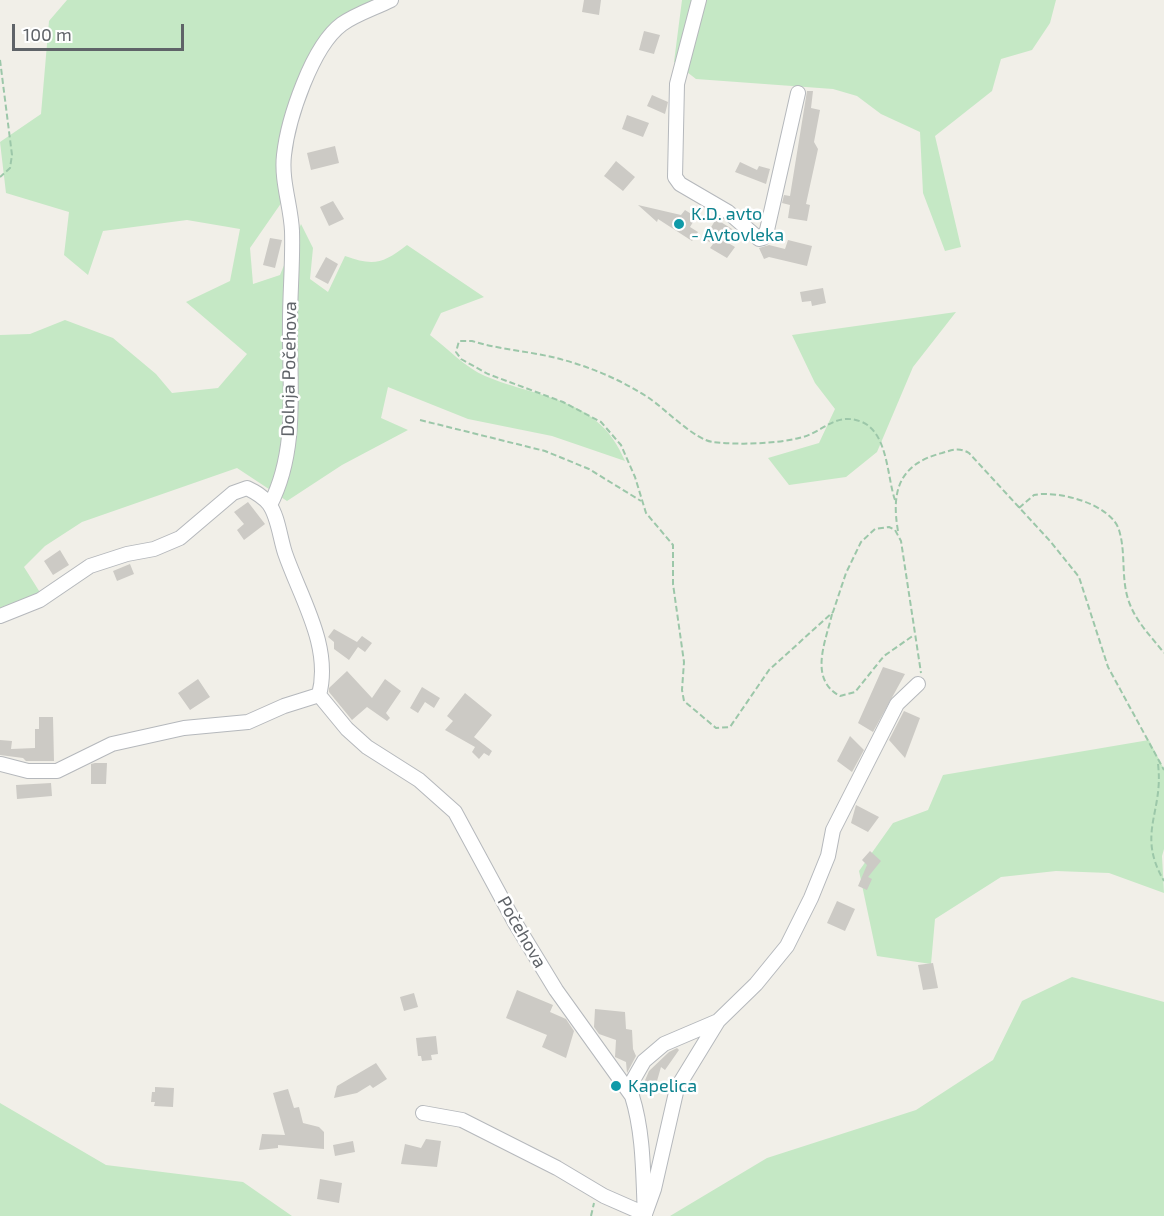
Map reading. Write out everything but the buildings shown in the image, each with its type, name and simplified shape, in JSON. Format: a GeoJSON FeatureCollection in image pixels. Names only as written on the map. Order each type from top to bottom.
{"type":"FeatureCollection","features":[{"type":"Feature","properties":{"kind":"street","name":"Dolnja Počehova"},"geometry":{"type":"LineString","coordinates":[[270,505],[278,490],[284,467],[291,392],[292,230],[285,199],[284,155],[296,110],[317,53],[341,25],[391,0]]}},
{"type":"Feature","properties":{"kind":"street"},"geometry":{"type":"LineString","coordinates":[[699,0],[677,84],[675,177],[680,184],[728,212],[759,239],[763,238],[767,230],[798,93]]}},
{"type":"Feature","properties":{"kind":"street"},"geometry":{"type":"LineString","coordinates":[[0,616],[40,600],[90,566],[127,554],[154,549],[180,538],[234,493],[247,488],[259,494],[270,505],[318,642],[322,684],[319,694],[248,722],[184,728],[112,744],[57,771],[28,771],[1,764]]}},
{"type":"Feature","properties":{"kind":"street"},"geometry":{"type":"LineString","coordinates":[[423,1113],[462,1120],[645,1215],[654,1188],[677,1088],[718,1021],[756,984],[787,946],[812,898],[828,856],[833,830],[897,704],[918,684]]}},
{"type":"Feature","properties":{"kind":"street","name":"Počehova"},"geometry":{"type":"LineString","coordinates":[[319,694],[340,722],[367,747],[419,780],[455,812],[514,921],[556,990],[605,1061],[628,1089],[636,1109],[645,1215]]}},
{"type":"Feature","properties":{"kind":"street"},"geometry":{"type":"LineString","coordinates":[[628,1089],[644,1061],[664,1044],[718,1021]]}},
{"type":"Feature","properties":{"kind":"path"},"geometry":{"type":"LineString","coordinates":[[0,60],[12,155],[10,168],[0,177]]}},
{"type":"Feature","properties":{"kind":"path"},"geometry":{"type":"LineString","coordinates":[[833,612],[764,675],[730,727],[716,728],[684,701],[682,690],[684,662],[673,585],[674,544],[650,519],[641,501],[635,477],[621,445],[601,422],[563,402],[473,366],[456,352],[459,341],[553,357],[598,372],[648,398],[698,435],[712,442],[781,441],[804,437],[835,419],[861,421],[869,426],[879,439],[895,500],[898,534],[921,669],[918,684]]}},
{"type":"Feature","properties":{"kind":"path"},"geometry":{"type":"LineString","coordinates":[[420,420],[545,451],[589,469],[641,501]]}},
{"type":"Feature","properties":{"kind":"path"},"geometry":{"type":"LineString","coordinates":[[895,500],[905,476],[916,462],[960,449],[969,453],[1079,577],[1108,667],[1164,770]]}},
{"type":"Feature","properties":{"kind":"path"},"geometry":{"type":"LineString","coordinates":[[1018,508],[1031,497],[1049,494],[1087,502],[1117,524],[1120,533],[1124,585],[1129,602],[1135,616],[1164,653]]}},
{"type":"Feature","properties":{"kind":"path"},"geometry":{"type":"LineString","coordinates":[[898,534],[889,527],[882,527],[869,534],[861,542],[846,573],[821,655],[821,666],[827,685],[840,696],[855,692],[884,656],[915,634]]}},
{"type":"Feature","properties":{"kind":"path"},"geometry":{"type":"LineString","coordinates":[[1158,761],[1160,786],[1150,844],[1152,860],[1164,881]]}},
{"type":"Feature","properties":{"kind":"green space"},"geometry":{"type":"Polygon","coordinates":[[[67,0],[385,0],[340,23],[294,110],[284,199],[250,248],[253,284],[280,275],[301,224],[313,248],[310,279],[328,292],[345,256],[363,261],[378,261],[391,256],[407,245],[484,297],[441,313],[430,335],[464,363],[485,376],[547,396],[584,412],[600,424],[614,440],[625,461],[552,436],[468,419],[388,387],[381,418],[408,430],[342,465],[287,501],[237,468],[82,522],[45,546],[24,567],[41,594],[0,612],[0,335],[30,334],[65,320],[113,338],[156,374],[172,393],[218,388],[247,354],[186,302],[230,281],[240,229],[187,220],[103,231],[88,275],[64,255],[69,212],[6,193],[0,142],[41,114],[49,21],[67,0]]]}},
{"type":"Feature","properties":{"kind":"green space"},"geometry":{"type":"Polygon","coordinates":[[[682,0],[1056,0],[1050,23],[1032,50],[1001,59],[992,91],[935,136],[961,247],[945,251],[923,193],[920,132],[881,114],[857,96],[833,89],[696,79],[674,62],[682,0]]]}},
{"type":"Feature","properties":{"kind":"green space"},"geometry":{"type":"Polygon","coordinates":[[[956,312],[913,367],[877,452],[846,477],[789,485],[768,458],[819,443],[835,409],[815,383],[792,335],[956,312]]]}},
{"type":"Feature","properties":{"kind":"green space"},"geometry":{"type":"Polygon","coordinates":[[[1149,740],[1164,769],[1164,849],[1162,856],[1164,893],[1109,873],[1056,871],[1001,877],[935,919],[931,964],[877,956],[859,871],[893,823],[928,810],[943,775],[1149,740]]]}},
{"type":"Feature","properties":{"kind":"green space"},"geometry":{"type":"Polygon","coordinates":[[[1072,977],[1164,1002],[1164,1216],[670,1216],[767,1158],[916,1110],[993,1060],[1022,1001],[1072,977]]]}},
{"type":"Feature","properties":{"kind":"green space"},"geometry":{"type":"Polygon","coordinates":[[[0,1103],[106,1165],[243,1182],[292,1216],[0,1216],[0,1103]]]}},
{"type":"Feature","properties":{"kind":"place","name":"K.D. avto - Avtovleka"},"geometry":{"type":"Point","coordinates":[679,224]}},
{"type":"Feature","properties":{"kind":"place","name":"Kapelica"},"geometry":{"type":"Point","coordinates":[616,1086]}}]}
